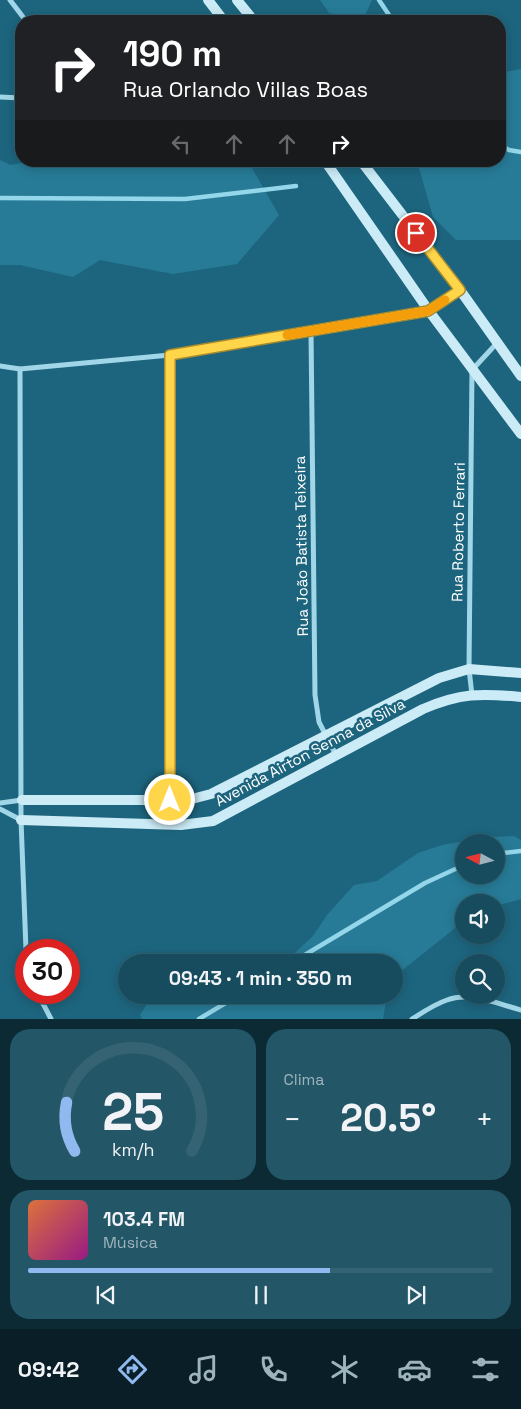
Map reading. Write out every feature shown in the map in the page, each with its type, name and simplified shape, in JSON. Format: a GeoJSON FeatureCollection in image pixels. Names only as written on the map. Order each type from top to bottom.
{"type":"FeatureCollection","features":[{"type":"Feature","properties":{"kind":"street"},"geometry":{"type":"LineString","coordinates":[[10,0],[21,15]]}},
{"type":"Feature","properties":{"kind":"street"},"geometry":{"type":"LineString","coordinates":[[208,0],[219,15]]}},
{"type":"Feature","properties":{"kind":"street"},"geometry":{"type":"LineString","coordinates":[[238,0],[249,15]]}},
{"type":"Feature","properties":{"kind":"street"},"geometry":{"type":"LineString","coordinates":[[0,97],[15,98]]}},
{"type":"Feature","properties":{"kind":"street"},"geometry":{"type":"LineString","coordinates":[[329,167],[428,311],[521,434]]}},
{"type":"Feature","properties":{"kind":"street"},"geometry":{"type":"LineString","coordinates":[[366,167],[460,290],[521,376]]}},
{"type":"Feature","properties":{"kind":"street"},"geometry":{"type":"LineString","coordinates":[[0,366],[20,370],[170,355],[428,311],[460,290]]}},
{"type":"Feature","properties":{"kind":"street","name":"Rua João Batista Teixeira"},"geometry":{"type":"LineString","coordinates":[[311,331],[315,695],[319,722],[337,755]]}},
{"type":"Feature","properties":{"kind":"street"},"geometry":{"type":"LineString","coordinates":[[472,370],[497,342]]}},
{"type":"Feature","properties":{"kind":"street"},"geometry":{"type":"LineString","coordinates":[[170,355],[170,824]]}},
{"type":"Feature","properties":{"kind":"street"},"geometry":{"type":"LineString","coordinates":[[20,370],[21,820],[26,939]]}},
{"type":"Feature","properties":{"kind":"street","name":"Rua Roberto Ferrari"},"geometry":{"type":"LineString","coordinates":[[472,370],[470,669],[472,695]]}},
{"type":"Feature","properties":{"kind":"street","name":"Avenida Airton Senna da Silva"},"geometry":{"type":"LineString","coordinates":[[22,800],[188,800],[211,794],[440,678],[470,669],[521,673]]}},
{"type":"Feature","properties":{"kind":"street","name":"Avenida Airton Senna da Silva"},"geometry":{"type":"LineString","coordinates":[[21,820],[170,824],[200,824],[213,821],[423,709],[445,700],[472,695],[521,697]]}},
{"type":"Feature","properties":{"kind":"street"},"geometry":{"type":"LineString","coordinates":[[0,804],[22,800]]}},
{"type":"Feature","properties":{"kind":"street"},"geometry":{"type":"LineString","coordinates":[[0,809],[21,820]]}},
{"type":"Feature","properties":{"kind":"street"},"geometry":{"type":"LineString","coordinates":[[412,1019],[455,997],[478,998],[521,1010]]}},
{"type":"Feature","properties":{"kind":"street"},"geometry":{"type":"LineString","coordinates":[[43,1004],[51,1019]]}},
{"type":"Feature","properties":{"kind":"shaded area"},"geometry":{"type":"Polygon","coordinates":[[[320,0],[372,0],[365,15],[329,13],[320,0]]]}},
{"type":"Feature","properties":{"kind":"shaded area"},"geometry":{"type":"Polygon","coordinates":[[[521,69],[521,240],[456,240],[433,217],[419,167],[506,167],[506,72],[521,69]]]}},
{"type":"Feature","properties":{"kind":"shaded area"},"geometry":{"type":"Polygon","coordinates":[[[0,160],[10,165],[15,164],[15,167],[251,167],[279,215],[237,264],[173,274],[100,260],[73,277],[20,265],[0,265],[0,160]]]}},
{"type":"Feature","properties":{"kind":"shaded area"},"geometry":{"type":"Polygon","coordinates":[[[505,836],[514,836],[521,840],[521,899],[505,903],[505,894],[455,894],[455,928],[403,970],[403,954],[294,954],[313,936],[327,915],[354,885],[377,881],[418,853],[455,843],[455,884],[505,884],[505,836]]]}},
{"type":"Feature","properties":{"kind":"shaded area"},"geometry":{"type":"Polygon","coordinates":[[[147,1004],[386,1004],[383,1019],[142,1019],[140,1015],[147,1004]]]}},
{"type":"Feature","properties":{"kind":"waterway"},"geometry":{"type":"LineString","coordinates":[[379,0],[389,15]]}},
{"type":"Feature","properties":{"kind":"waterway"},"geometry":{"type":"LineString","coordinates":[[506,148],[521,152]]}},
{"type":"Feature","properties":{"kind":"waterway"},"geometry":{"type":"LineString","coordinates":[[0,198],[185,199],[296,186]]}},
{"type":"Feature","properties":{"kind":"waterway"},"geometry":{"type":"LineString","coordinates":[[505,853],[521,851]]}},
{"type":"Feature","properties":{"kind":"waterway"},"geometry":{"type":"LineString","coordinates":[[306,954],[425,883],[455,869]]}},
{"type":"Feature","properties":{"kind":"waterway"},"geometry":{"type":"LineString","coordinates":[[199,1019],[224,1004]]}},
{"type":"Feature","properties":{"kind":"slow traffic"},"geometry":{"type":"LineString","coordinates":[[287,335],[428,311],[445,300]]}},
{"type":"Feature","properties":{"kind":"route"},"geometry":{"type":"LineString","coordinates":[[170,800],[170,355],[428,311],[460,290],[416,233]]}}]}
